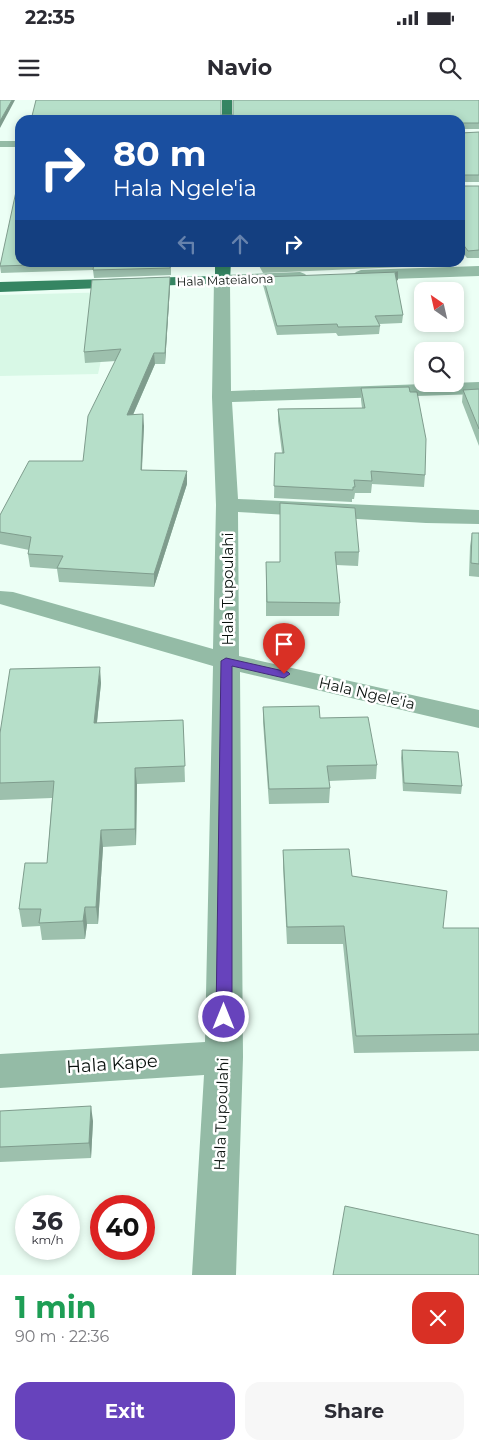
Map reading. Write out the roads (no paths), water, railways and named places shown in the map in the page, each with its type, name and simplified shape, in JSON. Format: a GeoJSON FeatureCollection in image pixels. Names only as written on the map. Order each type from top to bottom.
{"type":"FeatureCollection","features":[{"type":"Feature","properties":{"kind":"main road"},"geometry":{"type":"LineString","coordinates":[[227,100],[227,115]]}},
{"type":"Feature","properties":{"kind":"main road","name":"Hala Mateialona"},"geometry":{"type":"LineString","coordinates":[[0,287],[223,271]]}},
{"type":"Feature","properties":{"kind":"street"},"geometry":{"type":"LineString","coordinates":[[0,144],[15,144]]}},
{"type":"Feature","properties":{"kind":"street","name":"Hala Mateialona"},"geometry":{"type":"LineString","coordinates":[[223,271],[311,277]]}},
{"type":"Feature","properties":{"kind":"street","name":"Hala Tupoulahi"},"geometry":{"type":"LineString","coordinates":[[214,1275],[224,1057],[228,505],[222,397],[223,271]]}},
{"type":"Feature","properties":{"kind":"street"},"geometry":{"type":"LineString","coordinates":[[351,276],[479,271]]}},
{"type":"Feature","properties":{"kind":"street"},"geometry":{"type":"LineString","coordinates":[[222,397],[479,388]]}},
{"type":"Feature","properties":{"kind":"street"},"geometry":{"type":"LineString","coordinates":[[228,505],[426,516],[479,517]]}},
{"type":"Feature","properties":{"kind":"street","name":"Hala Ngele'ia"},"geometry":{"type":"LineString","coordinates":[[4,597],[226,661],[479,719]]}},
{"type":"Feature","properties":{"kind":"street","name":"Hala Kape"},"geometry":{"type":"LineString","coordinates":[[0,1071],[224,1057]]}}]}
